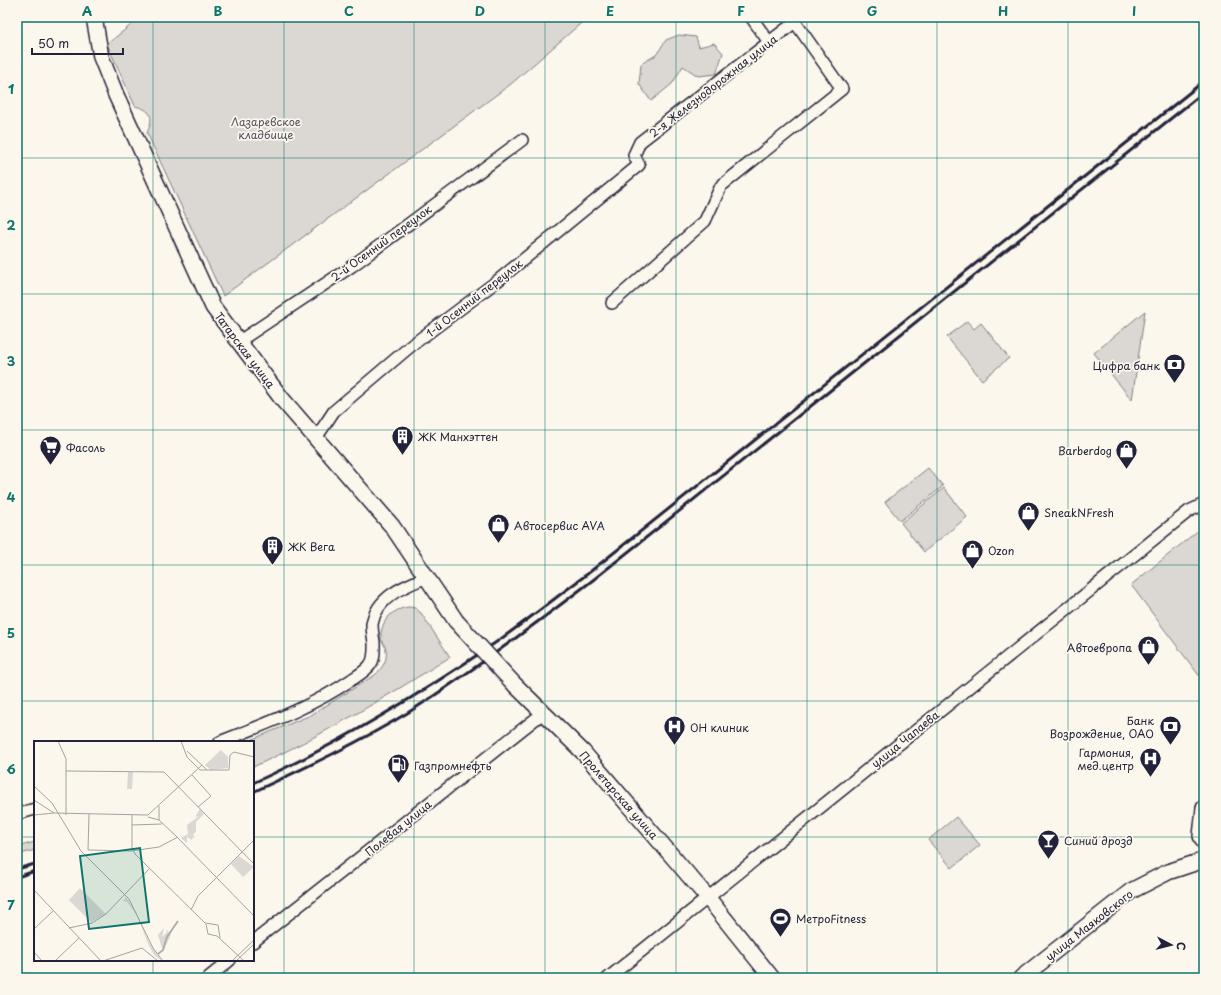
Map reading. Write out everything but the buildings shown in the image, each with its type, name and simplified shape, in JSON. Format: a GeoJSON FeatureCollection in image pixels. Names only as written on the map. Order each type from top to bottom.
{"type":"FeatureCollection","features":[{"type":"Feature","properties":{"kind":"street","name":"Татарская улица"},"geometry":{"type":"LineString","coordinates":[[94,17],[101,57],[116,95],[213,307],[282,399],[392,526],[456,621]]}},
{"type":"Feature","properties":{"kind":"street"},"geometry":{"type":"LineString","coordinates":[[751,17],[768,42]]}},
{"type":"Feature","properties":{"kind":"street","name":"2-я Железнодорожная улица"},"geometry":{"type":"LineString","coordinates":[[612,303],[704,221],[721,186],[842,89],[795,22],[640,142],[634,155],[639,165]]}},
{"type":"Feature","properties":{"kind":"street","name":"2-й Осенний переулок"},"geometry":{"type":"LineString","coordinates":[[238,342],[352,266],[413,218],[522,140]]}},
{"type":"Feature","properties":{"kind":"street","name":"1-й Осенний переулок"},"geometry":{"type":"LineString","coordinates":[[316,438],[334,411],[412,345],[496,282],[639,165]]}},
{"type":"Feature","properties":{"kind":"street","name":"улица Чапаева"},"geometry":{"type":"LineString","coordinates":[[608,978],[1188,511],[1204,504]]}},
{"type":"Feature","properties":{"kind":"street"},"geometry":{"type":"LineString","coordinates":[[1188,511],[1204,514]]}},
{"type":"Feature","properties":{"kind":"street"},"geometry":{"type":"LineString","coordinates":[[223,741],[301,710],[342,686],[370,667],[374,652],[372,624],[380,606],[390,595],[400,588],[427,576]]}},
{"type":"Feature","properties":{"kind":"street","name":"Пролетарская улица"},"geometry":{"type":"LineString","coordinates":[[456,621],[515,685],[583,752],[708,898],[772,978]]}},
{"type":"Feature","properties":{"kind":"street","name":"Полевая улица"},"geometry":{"type":"LineString","coordinates":[[254,941],[543,713]]}},
{"type":"Feature","properties":{"kind":"street"},"geometry":{"type":"LineString","coordinates":[[1204,808],[1201,836],[1204,842]]}},
{"type":"Feature","properties":{"kind":"street"},"geometry":{"type":"LineString","coordinates":[[17,814],[34,809]]}},
{"type":"Feature","properties":{"kind":"street","name":"улица Маяковского"},"geometry":{"type":"LineString","coordinates":[[1021,978],[1130,891],[1168,872],[1204,860]]}},
{"type":"Feature","properties":{"kind":"street"},"geometry":{"type":"LineString","coordinates":[[208,978],[229,961]]}},
{"type":"Feature","properties":{"kind":"green space","name":"Лазаревское кладбище"},"geometry":{"type":"Polygon","coordinates":[[[141,17],[588,17],[511,84],[223,296],[147,133],[151,118],[150,115],[145,110],[135,106],[107,44],[141,17]]]}},
{"type":"Feature","properties":{"kind":"green space"},"geometry":{"type":"Polygon","coordinates":[[[679,35],[696,37],[699,47],[714,43],[723,53],[716,74],[698,76],[683,66],[672,84],[651,101],[639,84],[641,64],[656,55],[666,40],[679,35]]]}},
{"type":"Feature","properties":{"kind":"green space"},"geometry":{"type":"Polygon","coordinates":[[[1145,311],[1132,400],[1094,353],[1145,311]]]}},
{"type":"Feature","properties":{"kind":"green space"},"geometry":{"type":"Polygon","coordinates":[[[967,321],[974,329],[981,323],[1009,358],[982,380],[947,337],[967,321]]]}},
{"type":"Feature","properties":{"kind":"green space"},"geometry":{"type":"Polygon","coordinates":[[[928,468],[943,486],[900,521],[885,502],[928,468]]]}},
{"type":"Feature","properties":{"kind":"green space"},"geometry":{"type":"Polygon","coordinates":[[[944,488],[967,517],[924,552],[901,523],[944,488]]]}},
{"type":"Feature","properties":{"kind":"green space"},"geometry":{"type":"Polygon","coordinates":[[[1200,529],[1204,533],[1204,682],[1131,585],[1200,529]]]}},
{"type":"Feature","properties":{"kind":"green space"},"geometry":{"type":"Polygon","coordinates":[[[403,608],[415,608],[421,613],[450,657],[329,729],[254,767],[254,741],[248,741],[311,715],[375,675],[382,667],[386,658],[386,649],[381,639],[381,633],[385,621],[392,613],[403,608]]]}},
{"type":"Feature","properties":{"kind":"green space"},"geometry":{"type":"Polygon","coordinates":[[[956,817],[980,845],[952,868],[928,840],[956,817]]]}},
{"type":"Feature","properties":{"kind":"green space"},"geometry":{"type":"Polygon","coordinates":[[[34,842],[34,850],[17,855],[17,847],[34,842]]]}},
{"type":"Feature","properties":{"kind":"railway"},"geometry":{"type":"LineString","coordinates":[[254,783],[315,753],[376,719],[434,683],[516,628],[586,575],[1204,81]]}},
{"type":"Feature","properties":{"kind":"railway"},"geometry":{"type":"LineString","coordinates":[[254,792],[371,734],[409,712],[456,681],[525,631],[593,580],[1204,92]]}},
{"type":"Feature","properties":{"kind":"railway"},"geometry":{"type":"LineString","coordinates":[[17,869],[34,864]]}},
{"type":"Feature","properties":{"kind":"railway"},"geometry":{"type":"LineString","coordinates":[[17,877],[34,871]]}},
{"type":"Feature","properties":{"kind":"place","name":"Цифра банк"},"geometry":{"type":"Point","coordinates":[1175,384]}},
{"type":"Feature","properties":{"kind":"place","name":"ЖК Манхэттен"},"geometry":{"type":"Point","coordinates":[402,456]}},
{"type":"Feature","properties":{"kind":"place","name":"Фасоль"},"geometry":{"type":"Point","coordinates":[50,466]}},
{"type":"Feature","properties":{"kind":"place","name":"Barberdog"},"geometry":{"type":"Point","coordinates":[1127,470]}},
{"type":"Feature","properties":{"kind":"place","name":"SneakNFresh"},"geometry":{"type":"Point","coordinates":[1028,532]}},
{"type":"Feature","properties":{"kind":"place","name":"Автосервис AVA"},"geometry":{"type":"Point","coordinates":[499,544]}},
{"type":"Feature","properties":{"kind":"place","name":"ЖК Вега"},"geometry":{"type":"Point","coordinates":[273,566]}},
{"type":"Feature","properties":{"kind":"place","name":"Ozon"},"geometry":{"type":"Point","coordinates":[973,570]}},
{"type":"Feature","properties":{"kind":"place","name":"Автоевропа"},"geometry":{"type":"Point","coordinates":[1148,666]}},
{"type":"Feature","properties":{"kind":"place","name":"ОН клиник"},"geometry":{"type":"Point","coordinates":[675,746]}},
{"type":"Feature","properties":{"kind":"place","name":"Банк Возрождение, ОАО"},"geometry":{"type":"Point","coordinates":[1170,746]}},
{"type":"Feature","properties":{"kind":"place","name":"Гармония, мед.центр"},"geometry":{"type":"Point","coordinates":[1150,778]}},
{"type":"Feature","properties":{"kind":"place","name":"Газпромнефть"},"geometry":{"type":"Point","coordinates":[398,784]}},
{"type":"Feature","properties":{"kind":"place","name":"Синий дрозд"},"geometry":{"type":"Point","coordinates":[1048,860]}},
{"type":"Feature","properties":{"kind":"place","name":"МетроFitness"},"geometry":{"type":"Point","coordinates":[781,938]}}]}
